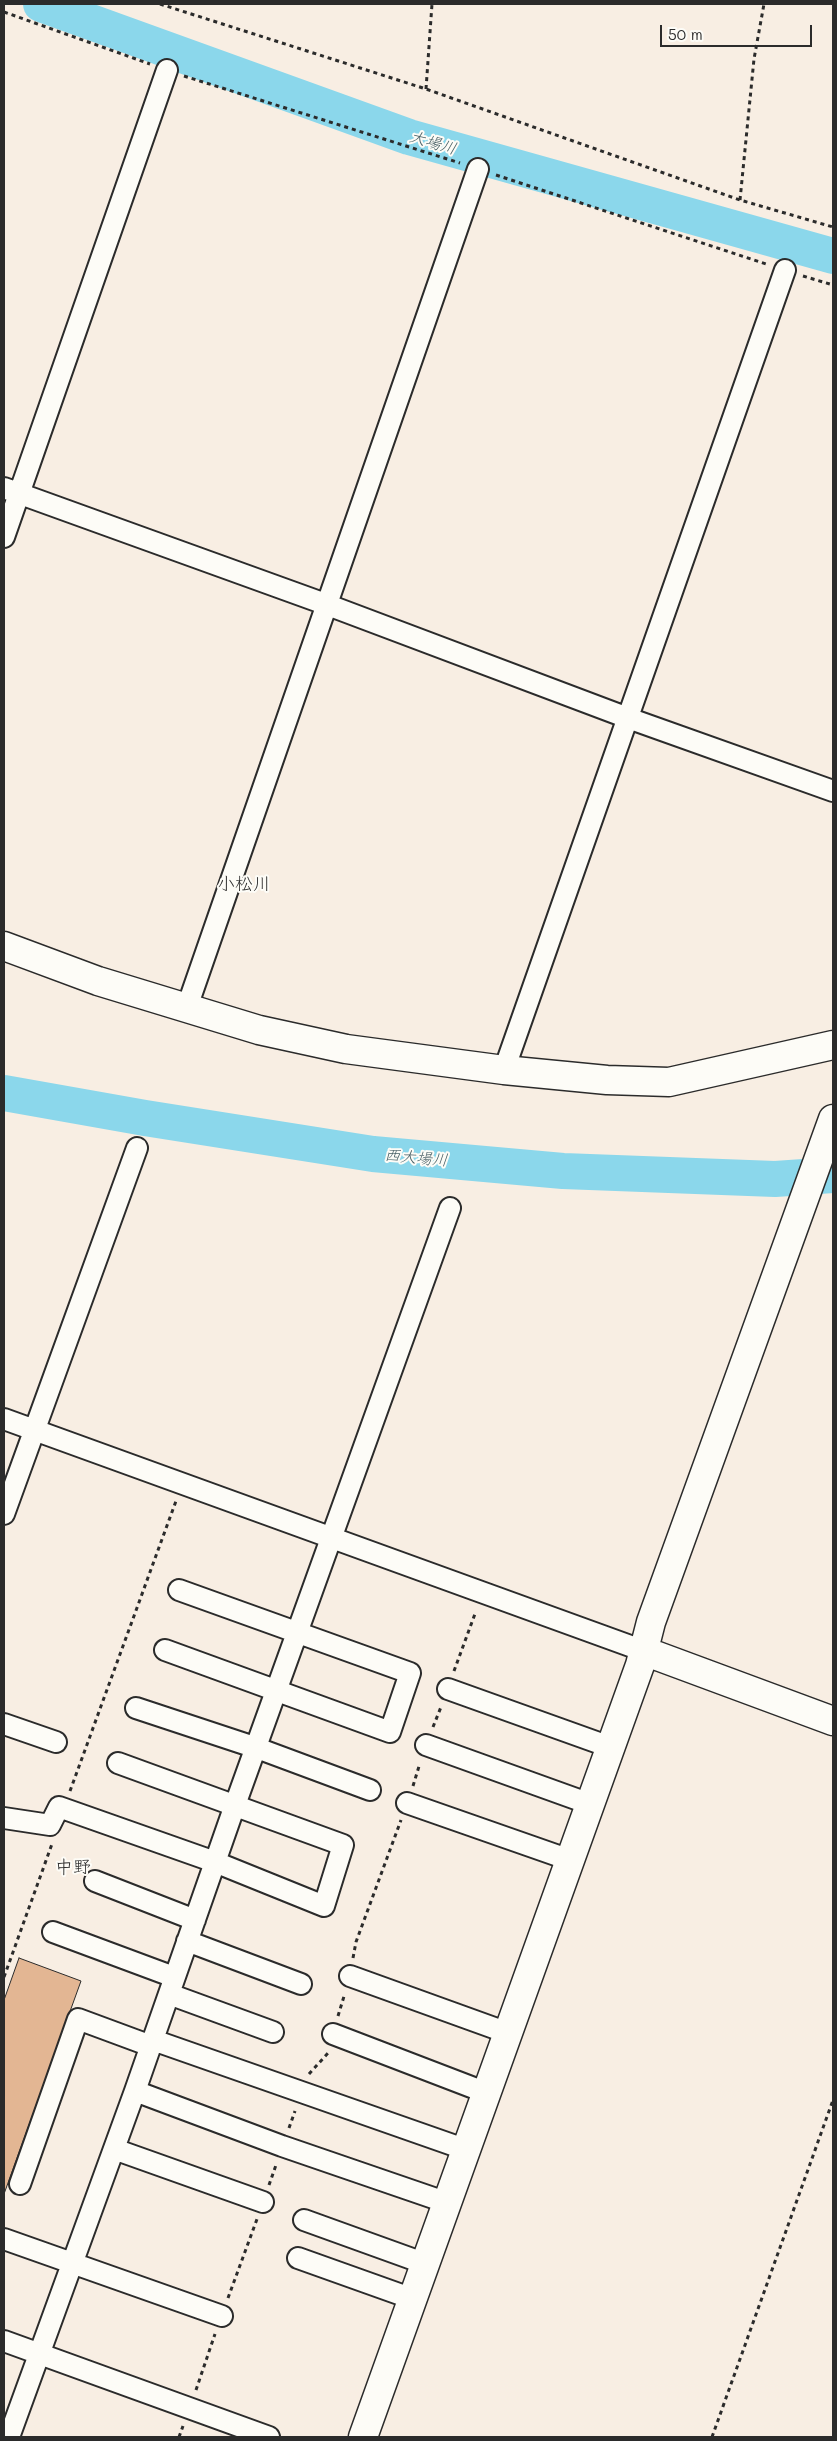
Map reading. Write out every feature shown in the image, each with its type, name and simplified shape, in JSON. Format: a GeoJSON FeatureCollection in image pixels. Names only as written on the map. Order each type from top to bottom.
{"type":"FeatureCollection","features":[{"type":"Feature","properties":{"kind":"street"},"geometry":{"type":"LineString","coordinates":[[4,537],[11,491],[167,70]]}},
{"type":"Feature","properties":{"kind":"street"},"geometry":{"type":"LineString","coordinates":[[186,1010],[478,169]]}},
{"type":"Feature","properties":{"kind":"street"},"geometry":{"type":"LineString","coordinates":[[504,1070],[785,270]]}},
{"type":"Feature","properties":{"kind":"street"},"geometry":{"type":"LineString","coordinates":[[11,491],[328,605],[628,718],[833,792]]}},
{"type":"Feature","properties":{"kind":"street"},"geometry":{"type":"LineString","coordinates":[[4,946],[98,981],[186,1010],[259,1030],[346,1049],[504,1070],[607,1080],[669,1082],[833,1045]]}},
{"type":"Feature","properties":{"kind":"street"},"geometry":{"type":"LineString","coordinates":[[363,2437],[590,1804],[644,1651],[651,1622],[833,1119]]}},
{"type":"Feature","properties":{"kind":"street"},"geometry":{"type":"LineString","coordinates":[[4,1514],[137,1148]]}},
{"type":"Feature","properties":{"kind":"street"},"geometry":{"type":"LineString","coordinates":[[9,2437],[135,2091],[276,1691],[450,1208]]}},
{"type":"Feature","properties":{"kind":"street"},"geometry":{"type":"LineString","coordinates":[[4,1419],[182,1485],[333,1537],[833,1722]]}},
{"type":"Feature","properties":{"kind":"street"},"geometry":{"type":"LineString","coordinates":[[165,1650],[390,1732],[410,1673],[298,1631],[179,1590]]}},
{"type":"Feature","properties":{"kind":"street"},"geometry":{"type":"LineString","coordinates":[[448,1689],[610,1747]]}},
{"type":"Feature","properties":{"kind":"street"},"geometry":{"type":"LineString","coordinates":[[136,1708],[257,1748],[370,1790]]}},
{"type":"Feature","properties":{"kind":"street"},"geometry":{"type":"LineString","coordinates":[[4,1724],[56,1742]]}},
{"type":"Feature","properties":{"kind":"street"},"geometry":{"type":"LineString","coordinates":[[426,1745],[590,1804]]}},
{"type":"Feature","properties":{"kind":"street"},"geometry":{"type":"LineString","coordinates":[[4,1818],[50,1825],[59,1806],[215,1862],[324,1906],[343,1845],[118,1763]]}},
{"type":"Feature","properties":{"kind":"street"},"geometry":{"type":"LineString","coordinates":[[407,1803],[570,1860]]}},
{"type":"Feature","properties":{"kind":"street"},"geometry":{"type":"LineString","coordinates":[[95,1881],[195,1920]]}},
{"type":"Feature","properties":{"kind":"street"},"geometry":{"type":"LineString","coordinates":[[53,1932],[273,2032]]}},
{"type":"Feature","properties":{"kind":"street"},"geometry":{"type":"LineString","coordinates":[[188,1940],[301,1984]]}},
{"type":"Feature","properties":{"kind":"street"},"geometry":{"type":"LineString","coordinates":[[350,1976],[508,2033]]}},
{"type":"Feature","properties":{"kind":"street"},"geometry":{"type":"LineString","coordinates":[[20,2184],[78,2019],[466,2150]]}},
{"type":"Feature","properties":{"kind":"street"},"geometry":{"type":"LineString","coordinates":[[333,2034],[486,2093]]}},
{"type":"Feature","properties":{"kind":"street"},"geometry":{"type":"LineString","coordinates":[[135,2091],[282,2146],[448,2203]]}},
{"type":"Feature","properties":{"kind":"street"},"geometry":{"type":"LineString","coordinates":[[114,2149],[263,2202]]}},
{"type":"Feature","properties":{"kind":"street"},"geometry":{"type":"LineString","coordinates":[[304,2220],[426,2264]]}},
{"type":"Feature","properties":{"kind":"street"},"geometry":{"type":"LineString","coordinates":[[4,2239],[222,2316]]}},
{"type":"Feature","properties":{"kind":"street"},"geometry":{"type":"LineString","coordinates":[[298,2258],[414,2299]]}},
{"type":"Feature","properties":{"kind":"street"},"geometry":{"type":"LineString","coordinates":[[4,2340],[269,2437]]}},
{"type":"Feature","properties":{"kind":"path"},"geometry":{"type":"LineString","coordinates":[[160,4],[426,89],[740,200],[833,227]]}},
{"type":"Feature","properties":{"kind":"path"},"geometry":{"type":"LineString","coordinates":[[426,89],[432,4]]}},
{"type":"Feature","properties":{"kind":"path"},"geometry":{"type":"LineString","coordinates":[[740,200],[754,60],[764,4]]}},
{"type":"Feature","properties":{"kind":"path"},"geometry":{"type":"LineString","coordinates":[[4,12],[167,70],[833,285]]}},
{"type":"Feature","properties":{"kind":"path"},"geometry":{"type":"LineString","coordinates":[[4,1977],[182,1485]]}},
{"type":"Feature","properties":{"kind":"path"},"geometry":{"type":"LineString","coordinates":[[712,2437],[833,2100]]}},
{"type":"Feature","properties":{"kind":"building"},"geometry":{"type":"Polygon","coordinates":[[[19,1958],[81,1981],[4,2194],[4,2000],[19,1958]]]}},
{"type":"Feature","properties":{"kind":"waterway","name":"大場川"},"geometry":{"type":"LineString","coordinates":[[41,4],[409,137],[833,256]]}},
{"type":"Feature","properties":{"kind":"waterway","name":"西大場川"},"geometry":{"type":"LineString","coordinates":[[4,1093],[145,1118],[373,1154],[563,1171],[775,1179],[833,1175]]}},
{"type":"Feature","properties":{"kind":"district","name":"小松川"},"geometry":{"type":"Point","coordinates":[244,884]}},
{"type":"Feature","properties":{"kind":"district","name":"中野"},"geometry":{"type":"Point","coordinates":[73,1867]}}]}
